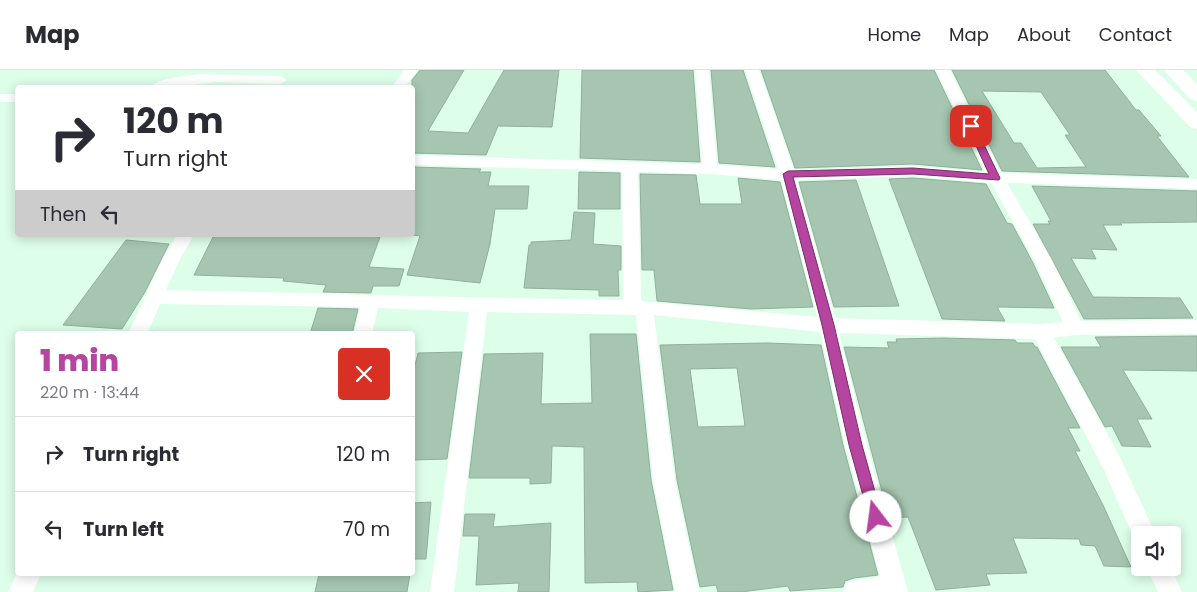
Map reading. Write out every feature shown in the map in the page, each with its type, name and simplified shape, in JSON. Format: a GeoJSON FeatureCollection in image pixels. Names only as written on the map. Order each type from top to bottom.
{"type":"FeatureCollection","features":[{"type":"Feature","properties":{"kind":"main road"},"geometry":{"type":"LineString","coordinates":[[1145,70],[1197,123]]}},
{"type":"Feature","properties":{"kind":"main road"},"geometry":{"type":"LineString","coordinates":[[1173,70],[1194,89]]}},
{"type":"Feature","properties":{"kind":"street"},"geometry":{"type":"LineString","coordinates":[[399,85],[411,70]]}},
{"type":"Feature","properties":{"kind":"street"},"geometry":{"type":"LineString","coordinates":[[702,70],[710,169]]}},
{"type":"Feature","properties":{"kind":"street"},"geometry":{"type":"LineString","coordinates":[[752,70],[788,174],[828,325],[856,445],[896,590],[855,592]]}},
{"type":"Feature","properties":{"kind":"street"},"geometry":{"type":"LineString","coordinates":[[943,70],[996,178],[1043,260],[1075,328]]}},
{"type":"Feature","properties":{"kind":"street"},"geometry":{"type":"LineString","coordinates":[[166,85],[185,80],[281,79]]}},
{"type":"Feature","properties":{"kind":"street"},"geometry":{"type":"LineString","coordinates":[[0,98],[15,98]]}},
{"type":"Feature","properties":{"kind":"street"},"geometry":{"type":"LineString","coordinates":[[415,160],[710,169],[788,174],[913,171],[996,178],[1197,184]]}},
{"type":"Feature","properties":{"kind":"street"},"geometry":{"type":"LineString","coordinates":[[630,167],[638,308],[664,480],[687,592]]}},
{"type":"Feature","properties":{"kind":"street"},"geometry":{"type":"LineString","coordinates":[[138,331],[185,237]]}},
{"type":"Feature","properties":{"kind":"street"},"geometry":{"type":"LineString","coordinates":[[154,297],[371,300],[479,305],[638,308],[828,325],[1041,332],[1075,328],[1197,327]]}},
{"type":"Feature","properties":{"kind":"street"},"geometry":{"type":"LineString","coordinates":[[363,331],[371,300]]}},
{"type":"Feature","properties":{"kind":"street"},"geometry":{"type":"LineString","coordinates":[[442,592],[479,305]]}},
{"type":"Feature","properties":{"kind":"street"},"geometry":{"type":"LineString","coordinates":[[1041,332],[1112,464],[1140,526]]}},
{"type":"Feature","properties":{"kind":"street"},"geometry":{"type":"LineString","coordinates":[[20,592],[28,576]]}},
{"type":"Feature","properties":{"kind":"street"},"geometry":{"type":"LineString","coordinates":[[1163,576],[1170,592]]}},
{"type":"Feature","properties":{"kind":"building"},"geometry":{"type":"Polygon","coordinates":[[[420,70],[464,70],[428,131],[468,133],[504,70],[559,70],[552,127],[498,126],[486,155],[415,153],[415,85],[412,85],[412,80],[420,70]]]}},
{"type":"Feature","properties":{"kind":"building"},"geometry":{"type":"Polygon","coordinates":[[[582,70],[693,70],[700,162],[580,158],[582,70]]]}},
{"type":"Feature","properties":{"kind":"building"},"geometry":{"type":"Polygon","coordinates":[[[711,70],[743,70],[775,167],[719,163],[711,70]]]}},
{"type":"Feature","properties":{"kind":"building"},"geometry":{"type":"Polygon","coordinates":[[[761,70],[934,70],[982,170],[913,164],[795,168],[761,70]]]}},
{"type":"Feature","properties":{"kind":"building"},"geometry":{"type":"Polygon","coordinates":[[[952,70],[1105,70],[1136,110],[1139,110],[1161,136],[1157,136],[1189,177],[1002,171],[952,70]],[[982,91],[1014,143],[1021,143],[1037,168],[1086,167],[1065,135],[1070,135],[1041,92],[982,91]]]}},
{"type":"Feature","properties":{"kind":"building"},"geometry":{"type":"Polygon","coordinates":[[[415,167],[481,169],[479,172],[491,172],[488,186],[529,186],[527,209],[495,209],[490,244],[480,283],[407,275],[420,236],[415,235],[415,167]]]}},
{"type":"Feature","properties":{"kind":"building"},"geometry":{"type":"Polygon","coordinates":[[[579,172],[620,173],[620,209],[578,209],[579,172]]]}},
{"type":"Feature","properties":{"kind":"building"},"geometry":{"type":"Polygon","coordinates":[[[640,174],[696,175],[700,204],[742,204],[738,178],[780,182],[813,307],[751,309],[657,301],[654,270],[642,270],[640,174]]]}},
{"type":"Feature","properties":{"kind":"building"},"geometry":{"type":"Polygon","coordinates":[[[913,178],[986,184],[1007,223],[1012,224],[1054,308],[997,307],[1005,321],[942,319],[889,179],[913,178]]]}},
{"type":"Feature","properties":{"kind":"building"},"geometry":{"type":"Polygon","coordinates":[[[856,180],[899,306],[834,307],[799,182],[856,180]]]}},
{"type":"Feature","properties":{"kind":"building"},"geometry":{"type":"Polygon","coordinates":[[[1032,186],[1197,191],[1197,222],[1103,225],[1117,250],[1091,249],[1096,259],[1071,258],[1093,297],[1180,298],[1193,318],[1084,319],[1033,224],[1050,224],[1048,221],[1051,221],[1032,186]]]}},
{"type":"Feature","properties":{"kind":"building"},"geometry":{"type":"Polygon","coordinates":[[[574,212],[595,213],[593,244],[621,246],[621,270],[618,270],[619,296],[599,296],[599,290],[524,288],[529,245],[531,245],[531,242],[571,240],[574,212]]]}},
{"type":"Feature","properties":{"kind":"building"},"geometry":{"type":"Polygon","coordinates":[[[213,237],[380,237],[369,267],[404,269],[399,286],[373,286],[371,293],[323,292],[326,285],[283,281],[284,278],[194,275],[213,237]]]}},
{"type":"Feature","properties":{"kind":"building"},"geometry":{"type":"Polygon","coordinates":[[[126,240],[169,244],[145,292],[122,329],[63,325],[126,240]]]}},
{"type":"Feature","properties":{"kind":"building"},"geometry":{"type":"Polygon","coordinates":[[[318,308],[358,309],[353,331],[311,331],[318,308]]]}},
{"type":"Feature","properties":{"kind":"building"},"geometry":{"type":"Polygon","coordinates":[[[590,334],[636,334],[651,480],[673,590],[638,592],[637,582],[585,583],[584,447],[552,446],[551,483],[530,484],[530,478],[469,478],[484,354],[543,353],[541,404],[592,403],[590,334]]]}},
{"type":"Feature","properties":{"kind":"building"},"geometry":{"type":"Polygon","coordinates":[[[1197,336],[1197,371],[1123,370],[1152,419],[1137,419],[1151,447],[1122,446],[1112,426],[1105,427],[1061,347],[1101,347],[1095,337],[1197,336]]]}},
{"type":"Feature","properties":{"kind":"building"},"geometry":{"type":"Polygon","coordinates":[[[896,339],[1015,340],[1017,343],[1033,343],[1037,347],[1080,428],[1068,428],[1080,451],[1075,451],[1103,505],[1131,567],[1104,566],[1095,546],[1081,545],[1079,539],[1013,538],[1027,573],[986,574],[990,585],[936,590],[908,517],[889,518],[844,347],[889,348],[887,342],[897,342],[896,339]]]}},
{"type":"Feature","properties":{"kind":"building"},"geometry":{"type":"Polygon","coordinates":[[[767,343],[821,345],[843,445],[878,575],[845,581],[843,587],[790,591],[788,586],[741,592],[718,592],[716,585],[700,587],[677,480],[660,345],[767,343]],[[737,368],[690,369],[698,427],[745,426],[737,368]]]}},
{"type":"Feature","properties":{"kind":"building"},"geometry":{"type":"Polygon","coordinates":[[[462,352],[447,459],[415,460],[415,366],[418,353],[462,352]]]}},
{"type":"Feature","properties":{"kind":"building"},"geometry":{"type":"Polygon","coordinates":[[[431,502],[426,559],[415,559],[415,503],[431,502]]]}},
{"type":"Feature","properties":{"kind":"building"},"geometry":{"type":"Polygon","coordinates":[[[465,514],[495,514],[493,527],[551,523],[549,592],[518,592],[519,583],[476,585],[479,536],[463,536],[465,514]]]}},
{"type":"Feature","properties":{"kind":"building"},"geometry":{"type":"Polygon","coordinates":[[[319,576],[410,576],[407,592],[315,592],[319,576]]]}},
{"type":"Feature","properties":{"kind":"route"},"geometry":{"type":"LineString","coordinates":[[876,517],[788,174],[913,171],[996,178],[971,126]]}}]}
